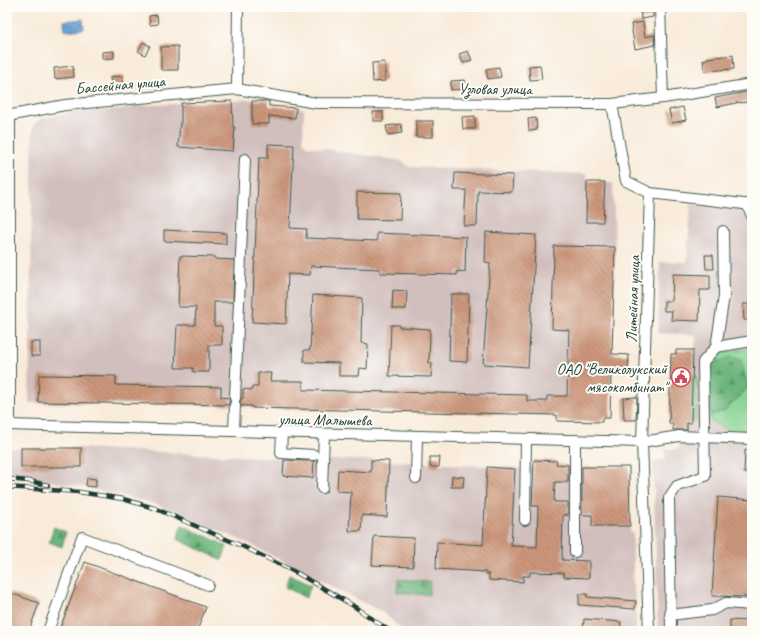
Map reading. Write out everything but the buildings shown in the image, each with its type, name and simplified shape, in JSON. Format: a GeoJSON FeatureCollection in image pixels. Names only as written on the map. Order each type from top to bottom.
{"type":"FeatureCollection","features":[{"type":"Feature","properties":{"kind":"street"},"geometry":{"type":"LineString","coordinates":[[237,89],[238,7]]}},
{"type":"Feature","properties":{"kind":"street"},"geometry":{"type":"LineString","coordinates":[[660,7],[664,98]]}},
{"type":"Feature","properties":{"kind":"street","name":"Узловая улица"},"geometry":{"type":"LineString","coordinates":[[237,89],[316,103],[612,104],[664,98],[752,84]]}},
{"type":"Feature","properties":{"kind":"street","name":"Бассейная улица"},"geometry":{"type":"LineString","coordinates":[[8,116],[65,105],[237,89]]}},
{"type":"Feature","properties":{"kind":"street"},"geometry":{"type":"LineString","coordinates":[[612,104],[626,181],[650,194],[750,204],[752,216]]}},
{"type":"Feature","properties":{"kind":"street"},"geometry":{"type":"LineString","coordinates":[[8,116],[8,425]]}},
{"type":"Feature","properties":{"kind":"street"},"geometry":{"type":"LineString","coordinates":[[234,432],[245,160]]}},
{"type":"Feature","properties":{"kind":"street","name":"Литейная улица"},"geometry":{"type":"LineString","coordinates":[[649,631],[642,442],[650,194]]}},
{"type":"Feature","properties":{"kind":"street"},"geometry":{"type":"LineString","coordinates":[[671,631],[669,498],[677,486],[705,476],[703,362],[716,347],[724,296],[723,231]]}},
{"type":"Feature","properties":{"kind":"street"},"geometry":{"type":"LineString","coordinates":[[716,347],[752,341]]}},
{"type":"Feature","properties":{"kind":"street","name":"улица Малышева"},"geometry":{"type":"LineString","coordinates":[[8,425],[642,442],[679,436],[752,439]]}},
{"type":"Feature","properties":{"kind":"street"},"geometry":{"type":"LineString","coordinates":[[282,433],[281,453],[314,455]]}},
{"type":"Feature","properties":{"kind":"street"},"geometry":{"type":"LineString","coordinates":[[322,488],[324,434]]}},
{"type":"Feature","properties":{"kind":"street"},"geometry":{"type":"LineString","coordinates":[[416,478],[417,436]]}},
{"type":"Feature","properties":{"kind":"street"},"geometry":{"type":"LineString","coordinates":[[525,520],[526,439]]}},
{"type":"Feature","properties":{"kind":"street"},"geometry":{"type":"LineString","coordinates":[[575,440],[575,552]]}},
{"type":"Feature","properties":{"kind":"street"},"geometry":{"type":"LineString","coordinates":[[48,631],[82,537],[208,585]]}},
{"type":"Feature","properties":{"kind":"street"},"geometry":{"type":"LineString","coordinates":[[670,615],[712,610],[726,603],[752,605]]}},
{"type":"Feature","properties":{"kind":"shaded area"},"geometry":{"type":"Polygon","coordinates":[[[266,98],[266,106],[304,109],[303,140],[307,146],[402,161],[409,167],[587,174],[588,182],[613,183],[615,247],[610,418],[603,418],[602,422],[557,421],[557,415],[252,408],[251,406],[29,403],[33,125],[41,119],[78,111],[128,109],[132,106],[266,98]]]}},
{"type":"Feature","properties":{"kind":"shaded area"},"geometry":{"type":"Polygon","coordinates":[[[691,204],[752,210],[752,631],[658,631],[653,460],[665,460],[665,449],[679,449],[679,434],[673,433],[673,424],[669,424],[671,354],[695,354],[696,335],[658,333],[660,262],[687,262],[691,204]]]}},
{"type":"Feature","properties":{"kind":"shaded area"},"geometry":{"type":"Polygon","coordinates":[[[7,448],[81,448],[314,460],[371,460],[522,468],[571,466],[629,467],[630,533],[633,533],[633,587],[636,601],[636,631],[404,631],[382,612],[250,544],[155,504],[80,486],[31,478],[7,476],[7,448]]]}},
{"type":"Feature","properties":{"kind":"green space"},"geometry":{"type":"Polygon","coordinates":[[[752,349],[752,434],[731,432],[711,421],[709,365],[716,352],[752,349]]]}},
{"type":"Feature","properties":{"kind":"green space"},"geometry":{"type":"Polygon","coordinates":[[[731,357],[741,360],[748,388],[725,411],[710,415],[709,365],[731,357]]]}},
{"type":"Feature","properties":{"kind":"green space"},"geometry":{"type":"Polygon","coordinates":[[[688,376],[697,376],[696,420],[687,420],[688,376]]]}},
{"type":"Feature","properties":{"kind":"green space"},"geometry":{"type":"Polygon","coordinates":[[[182,525],[227,546],[222,560],[177,539],[182,525]]]}},
{"type":"Feature","properties":{"kind":"green space"},"geometry":{"type":"Polygon","coordinates":[[[54,527],[66,532],[62,547],[49,542],[54,527]]]}},
{"type":"Feature","properties":{"kind":"green space"},"geometry":{"type":"Polygon","coordinates":[[[289,575],[311,585],[306,598],[285,587],[289,575]]]}},
{"type":"Feature","properties":{"kind":"green space"},"geometry":{"type":"Polygon","coordinates":[[[398,579],[430,582],[429,595],[397,592],[398,579]]]}},
{"type":"Feature","properties":{"kind":"water"},"geometry":{"type":"Polygon","coordinates":[[[83,19],[84,29],[65,31],[64,21],[83,19]]]}},
{"type":"Feature","properties":{"kind":"railway"},"geometry":{"type":"LineString","coordinates":[[7,479],[29,481],[48,485]]}},
{"type":"Feature","properties":{"kind":"railway"},"geometry":{"type":"LineString","coordinates":[[7,487],[79,492],[123,499],[154,508],[242,546],[297,573],[352,605],[390,631]]}},
{"type":"Feature","properties":{"kind":"place","name":"ОАО \"Великолукский мясокомбинат\""},"geometry":{"type":"Point","coordinates":[681,377]}}]}
